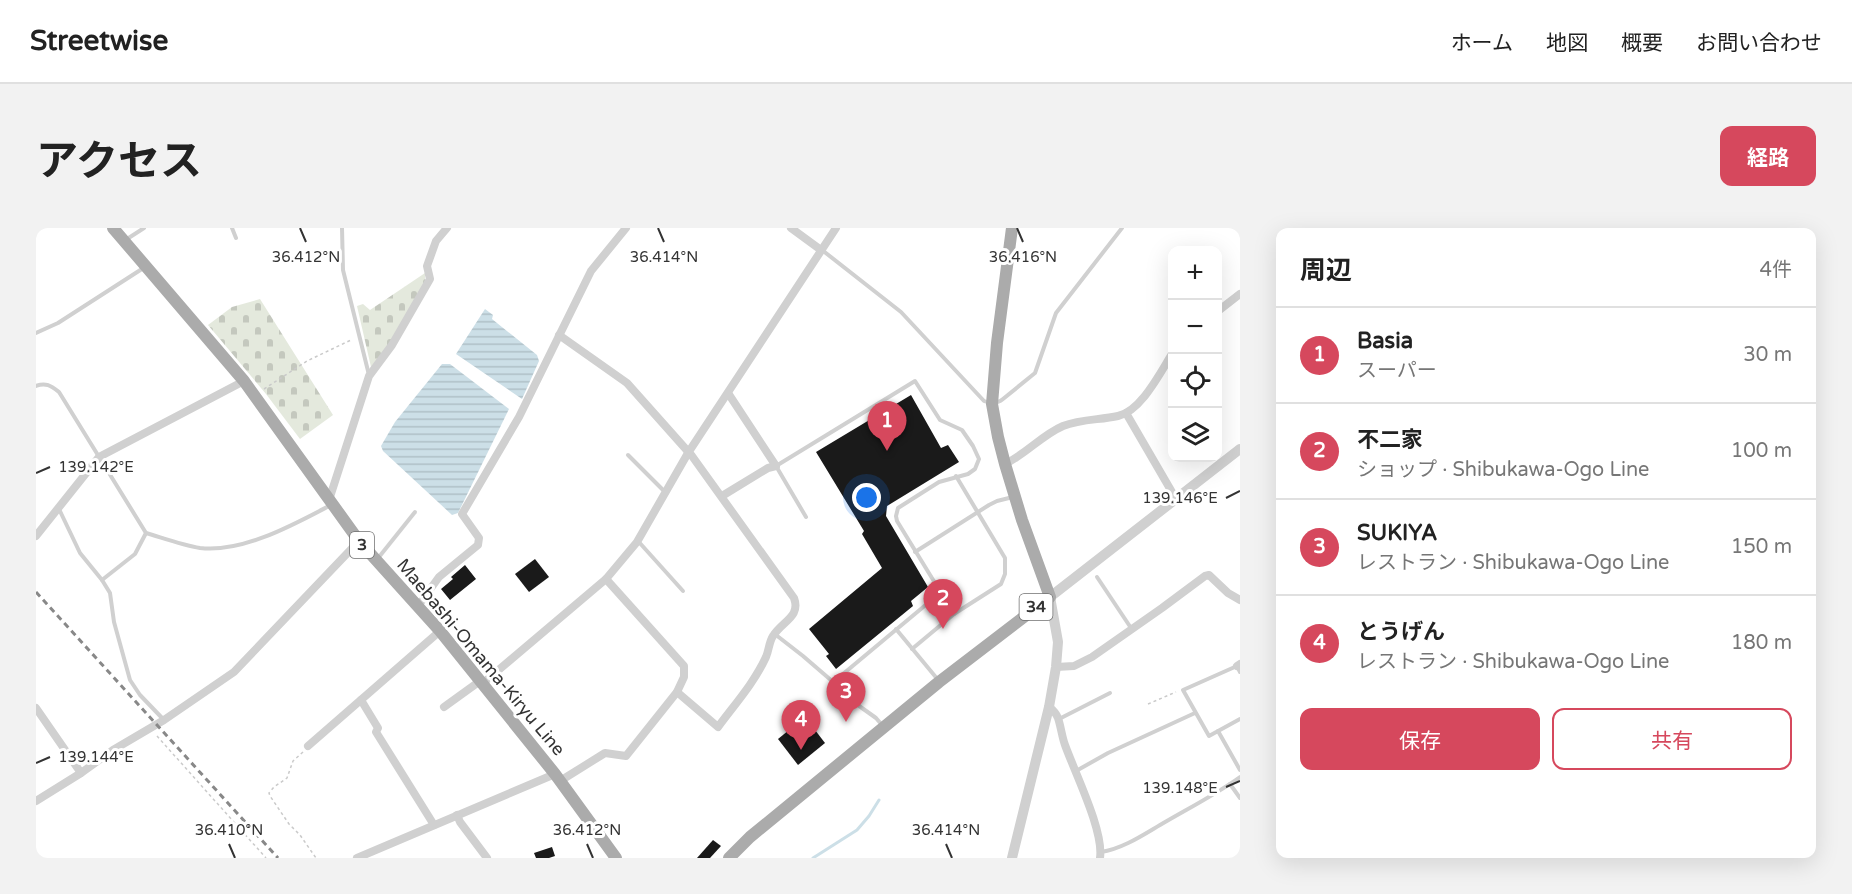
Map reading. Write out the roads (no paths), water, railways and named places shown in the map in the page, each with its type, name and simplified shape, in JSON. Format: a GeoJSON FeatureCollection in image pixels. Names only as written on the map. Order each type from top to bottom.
{"type":"FeatureCollection","features":[{"type":"Feature","properties":{"kind":"main road","name":"Maebashi-Omama-Kiryu Line"},"geometry":{"type":"LineString","coordinates":[[113,228],[244,381],[359,541],[440,631],[557,778],[616,858]]}},
{"type":"Feature","properties":{"kind":"main road","name":"34"},"geometry":{"type":"LineString","coordinates":[[729,858],[750,837],[939,681],[1050,597],[1005,465],[992,404],[1012,228]]}},
{"type":"Feature","properties":{"kind":"street"},"geometry":{"type":"LineString","coordinates":[[331,502],[369,376],[392,345],[429,279],[427,266],[436,242],[447,228]]}},
{"type":"Feature","properties":{"kind":"street"},"geometry":{"type":"LineString","coordinates":[[418,606],[440,577],[477,545],[479,538],[462,514],[519,417],[591,271],[626,228]]}},
{"type":"Feature","properties":{"kind":"street"},"geometry":{"type":"LineString","coordinates":[[791,228],[821,250]]}},
{"type":"Feature","properties":{"kind":"street"},"geometry":{"type":"LineString","coordinates":[[444,707],[481,682],[606,579],[638,540],[688,453],[836,228]]}},
{"type":"Feature","properties":{"kind":"street"},"geometry":{"type":"LineString","coordinates":[[1222,308],[1240,294]]}},
{"type":"Feature","properties":{"kind":"street"},"geometry":{"type":"LineString","coordinates":[[559,335],[627,383],[722,496],[794,598],[797,606],[794,614],[774,634],[766,656],[753,680],[718,727],[677,692]]}},
{"type":"Feature","properties":{"kind":"street"},"geometry":{"type":"LineString","coordinates":[[1005,465],[1061,427],[1083,420],[1126,413],[1143,398],[1168,361]]}},
{"type":"Feature","properties":{"kind":"street"},"geometry":{"type":"LineString","coordinates":[[36,536],[99,457],[244,381]]}},
{"type":"Feature","properties":{"kind":"street"},"geometry":{"type":"LineString","coordinates":[[722,496],[768,468],[776,466],[728,393]]}},
{"type":"Feature","properties":{"kind":"street"},"geometry":{"type":"LineString","coordinates":[[1126,413],[1176,499]]}},
{"type":"Feature","properties":{"kind":"street"},"geometry":{"type":"LineString","coordinates":[[1012,858],[1049,708],[1056,667],[1058,642],[1050,597],[1240,448]]}},
{"type":"Feature","properties":{"kind":"street"},"geometry":{"type":"LineString","coordinates":[[36,801],[113,750],[164,720],[234,672],[359,541]]}},
{"type":"Feature","properties":{"kind":"street"},"geometry":{"type":"LineString","coordinates":[[1056,667],[1067,667],[1082,662],[1169,603],[1204,576],[1209,575],[1228,593],[1240,600]]}},
{"type":"Feature","properties":{"kind":"street"},"geometry":{"type":"LineString","coordinates":[[357,858],[457,815],[557,778],[605,753],[626,756],[677,692],[684,677],[684,666],[606,579]]}},
{"type":"Feature","properties":{"kind":"street"},"geometry":{"type":"LineString","coordinates":[[308,746],[440,631]]}},
{"type":"Feature","properties":{"kind":"street"},"geometry":{"type":"LineString","coordinates":[[361,700],[378,728],[376,732],[434,825]]}},
{"type":"Feature","properties":{"kind":"street"},"geometry":{"type":"LineString","coordinates":[[36,708],[81,773]]}},
{"type":"Feature","properties":{"kind":"street"},"geometry":{"type":"LineString","coordinates":[[1049,708],[1058,719],[1064,743],[1094,822],[1100,855]]}},
{"type":"Feature","properties":{"kind":"street"},"geometry":{"type":"LineString","coordinates":[[457,815],[487,858]]}},
{"type":"Feature","properties":{"kind":"lane"},"geometry":{"type":"LineString","coordinates":[[124,241],[144,228]]}},
{"type":"Feature","properties":{"kind":"lane"},"geometry":{"type":"LineString","coordinates":[[232,228],[236,238]]}},
{"type":"Feature","properties":{"kind":"lane"},"geometry":{"type":"LineString","coordinates":[[342,228],[343,270],[369,376]]}},
{"type":"Feature","properties":{"kind":"lane"},"geometry":{"type":"LineString","coordinates":[[821,250],[901,312],[981,398],[992,404],[1003,399],[1035,373],[1056,313],[1122,228]]}},
{"type":"Feature","properties":{"kind":"lane"},"geometry":{"type":"LineString","coordinates":[[36,333],[58,323],[146,267]]}},
{"type":"Feature","properties":{"kind":"lane"},"geometry":{"type":"LineString","coordinates":[[806,517],[776,466],[915,381],[940,420],[962,430],[977,454],[978,464],[975,469],[968,474],[939,482],[898,508],[896,516],[915,552],[954,614]]}},
{"type":"Feature","properties":{"kind":"lane"},"geometry":{"type":"LineString","coordinates":[[36,387],[40,384],[50,384],[59,392],[146,534],[200,548],[228,547],[280,531],[331,502]]}},
{"type":"Feature","properties":{"kind":"lane"},"geometry":{"type":"LineString","coordinates":[[628,455],[665,492]]}},
{"type":"Feature","properties":{"kind":"lane"},"geometry":{"type":"LineString","coordinates":[[912,649],[954,614],[1001,584],[1005,574],[1005,558],[956,476]]}},
{"type":"Feature","properties":{"kind":"lane"},"geometry":{"type":"LineString","coordinates":[[915,552],[997,501],[1015,497]]}},
{"type":"Feature","properties":{"kind":"lane"},"geometry":{"type":"LineString","coordinates":[[58,508],[80,553],[110,593],[114,622],[130,680],[140,695],[164,720]]}},
{"type":"Feature","properties":{"kind":"lane"},"geometry":{"type":"LineString","coordinates":[[376,560],[415,512]]}},
{"type":"Feature","properties":{"kind":"lane"},"geometry":{"type":"LineString","coordinates":[[102,580],[135,554],[146,534]]}},
{"type":"Feature","properties":{"kind":"lane"},"geometry":{"type":"LineString","coordinates":[[638,540],[682,591]]}},
{"type":"Feature","properties":{"kind":"lane"},"geometry":{"type":"LineString","coordinates":[[1097,578],[1131,629]]}},
{"type":"Feature","properties":{"kind":"lane"},"geometry":{"type":"LineString","coordinates":[[843,674],[940,593]]}},
{"type":"Feature","properties":{"kind":"lane"},"geometry":{"type":"LineString","coordinates":[[896,629],[939,681]]}},
{"type":"Feature","properties":{"kind":"lane"},"geometry":{"type":"LineString","coordinates":[[774,634],[803,656],[848,698],[876,718],[884,728]]}},
{"type":"Feature","properties":{"kind":"lane"},"geometry":{"type":"LineString","coordinates":[[1239,667],[1183,690],[1209,736],[1240,719]]}},
{"type":"Feature","properties":{"kind":"lane"},"geometry":{"type":"LineString","coordinates":[[1058,719],[1110,693]]}},
{"type":"Feature","properties":{"kind":"lane"},"geometry":{"type":"LineString","coordinates":[[1076,771],[1108,753],[1195,713]]}},
{"type":"Feature","properties":{"kind":"lane"},"geometry":{"type":"LineString","coordinates":[[1218,731],[1240,770]]}},
{"type":"Feature","properties":{"kind":"lane"},"geometry":{"type":"LineString","coordinates":[[1100,855],[1142,836],[1204,801],[1240,777]]}},
{"type":"Feature","properties":{"kind":"lane"},"geometry":{"type":"LineString","coordinates":[[1230,784],[1240,798]]}},
{"type":"Feature","properties":{"kind":"waterway"},"geometry":{"type":"LineString","coordinates":[[813,858],[857,830],[879,800]]}},
{"type":"Feature","properties":{"kind":"railway"},"geometry":{"type":"LineString","coordinates":[[36,592],[278,858]]}},
{"type":"Feature","properties":{"kind":"place","name":"Basia"},"geometry":{"type":"Point","coordinates":[887,451]}},
{"type":"Feature","properties":{"kind":"place","name":"不二家"},"geometry":{"type":"Point","coordinates":[943,629]}},
{"type":"Feature","properties":{"kind":"place","name":"SUKIYA"},"geometry":{"type":"Point","coordinates":[846,722]}},
{"type":"Feature","properties":{"kind":"place","name":"とうげん"},"geometry":{"type":"Point","coordinates":[801,750]}}]}
